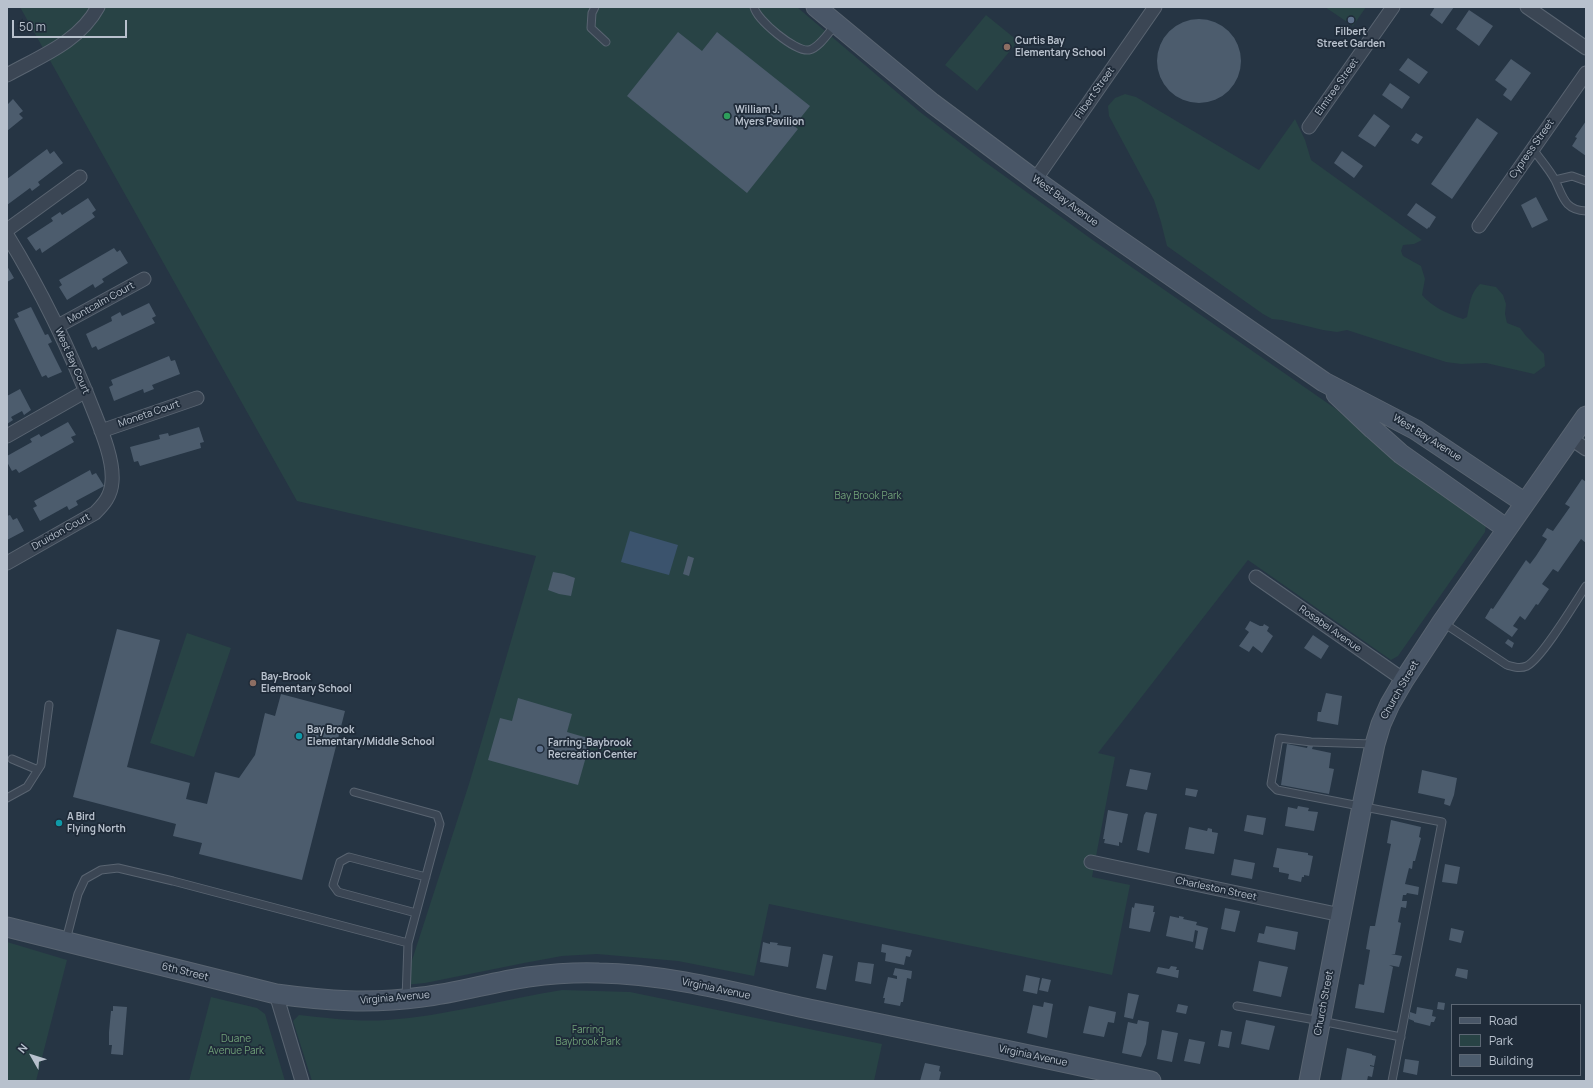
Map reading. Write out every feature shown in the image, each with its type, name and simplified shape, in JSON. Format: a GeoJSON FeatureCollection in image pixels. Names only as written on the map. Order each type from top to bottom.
{"type":"FeatureCollection","features":[{"type":"Feature","properties":{"kind":"street"},"geometry":{"type":"LineString","coordinates":[[7,75],[62,45],[80,32],[91,20],[98,7]]}},
{"type":"Feature","properties":{"kind":"street","name":"West Bay Avenue"},"geometry":{"type":"LineString","coordinates":[[816,7],[932,103],[1035,180],[1324,382],[1416,430],[1525,503]]}},
{"type":"Feature","properties":{"kind":"street","name":"Filbert Street"},"geometry":{"type":"LineString","coordinates":[[1035,180],[1155,7]]}},
{"type":"Feature","properties":{"kind":"street","name":"Elmtree Street"},"geometry":{"type":"LineString","coordinates":[[1309,127],[1393,7]]}},
{"type":"Feature","properties":{"kind":"street"},"geometry":{"type":"LineString","coordinates":[[1527,7],[1586,48]]}},
{"type":"Feature","properties":{"kind":"street","name":"Cypress Street"},"geometry":{"type":"LineString","coordinates":[[1479,226],[1586,73]]}},
{"type":"Feature","properties":{"kind":"street"},"geometry":{"type":"LineString","coordinates":[[7,230],[80,177]]}},
{"type":"Feature","properties":{"kind":"street","name":"West Bay Court"},"geometry":{"type":"LineString","coordinates":[[7,236],[33,277],[58,326],[86,391],[101,431],[111,468],[112,481],[110,495]]}},
{"type":"Feature","properties":{"kind":"street","name":"Montcalm Court"},"geometry":{"type":"LineString","coordinates":[[58,326],[144,279]]}},
{"type":"Feature","properties":{"kind":"street","name":"West Bay Avenue"},"geometry":{"type":"LineString","coordinates":[[1324,382],[1401,454],[1507,529]]}},
{"type":"Feature","properties":{"kind":"street"},"geometry":{"type":"LineString","coordinates":[[7,436],[86,391]]}},
{"type":"Feature","properties":{"kind":"street","name":"Moneta Court"},"geometry":{"type":"LineString","coordinates":[[101,431],[197,398]]}},
{"type":"Feature","properties":{"kind":"street","name":"Church Street"},"geometry":{"type":"LineString","coordinates":[[1309,1081],[1362,806],[1375,744],[1381,724],[1404,680],[1442,622],[1586,416]]}},
{"type":"Feature","properties":{"kind":"street"},"geometry":{"type":"LineString","coordinates":[[1570,438],[1586,449]]}},
{"type":"Feature","properties":{"kind":"street","name":"Druidon Court"},"geometry":{"type":"LineString","coordinates":[[7,563],[94,513],[103,506],[110,495]]}},
{"type":"Feature","properties":{"kind":"street","name":"Rosabel Avenue"},"geometry":{"type":"LineString","coordinates":[[1256,577],[1404,680]]}},
{"type":"Feature","properties":{"kind":"street","name":"Charleston Street"},"geometry":{"type":"LineString","coordinates":[[1091,862],[1341,915]]}},
{"type":"Feature","properties":{"kind":"street","name":"6th Street"},"geometry":{"type":"LineString","coordinates":[[7,927],[276,994]]}},
{"type":"Feature","properties":{"kind":"street","name":"Virginia Avenue"},"geometry":{"type":"LineString","coordinates":[[276,994],[317,1000],[352,1002],[406,999],[425,997],[533,976],[560,973],[633,974],[724,990],[1151,1081]]}},
{"type":"Feature","properties":{"kind":"street"},"geometry":{"type":"LineString","coordinates":[[276,994],[302,1081]]}},
{"type":"Feature","properties":{"kind":"lane"},"geometry":{"type":"LineString","coordinates":[[595,7],[592,13],[591,28],[606,42]]}},
{"type":"Feature","properties":{"kind":"lane"},"geometry":{"type":"LineString","coordinates":[[754,7],[760,19],[792,45],[801,49],[810,50],[818,44],[836,24]]}},
{"type":"Feature","properties":{"kind":"lane"},"geometry":{"type":"LineString","coordinates":[[1532,149],[1555,180],[1559,192],[1565,201],[1573,208],[1586,211]]}},
{"type":"Feature","properties":{"kind":"lane"},"geometry":{"type":"LineString","coordinates":[[1555,180],[1572,176],[1586,181]]}},
{"type":"Feature","properties":{"kind":"lane"},"geometry":{"type":"LineString","coordinates":[[1442,622],[1507,665],[1518,668],[1527,666],[1538,656],[1586,586]]}},
{"type":"Feature","properties":{"kind":"lane"},"geometry":{"type":"LineString","coordinates":[[7,798],[27,787],[41,765],[49,705]]}},
{"type":"Feature","properties":{"kind":"lane"},"geometry":{"type":"LineString","coordinates":[[1375,744],[1311,742],[1279,738],[1271,784],[1277,790],[1442,822],[1392,1081]]}},
{"type":"Feature","properties":{"kind":"lane"},"geometry":{"type":"LineString","coordinates":[[12,759],[38,770]]}},
{"type":"Feature","properties":{"kind":"lane"},"geometry":{"type":"LineString","coordinates":[[354,792],[437,815],[440,824],[408,943],[406,999]]}},
{"type":"Feature","properties":{"kind":"lane"},"geometry":{"type":"LineString","coordinates":[[416,913],[338,892],[333,885],[340,862],[349,857],[426,877]]}},
{"type":"Feature","properties":{"kind":"lane"},"geometry":{"type":"LineString","coordinates":[[65,942],[78,894],[85,879],[101,870],[118,868],[408,943]]}},
{"type":"Feature","properties":{"kind":"lane"},"geometry":{"type":"LineString","coordinates":[[1237,1006],[1321,1021],[1401,1038]]}},
{"type":"Feature","properties":{"kind":"green space","name":"Bay Brook Park"},"geometry":{"type":"Polygon","coordinates":[[[20,7],[797,7],[920,112],[981,159],[1094,241],[1336,409],[1366,435],[1486,524],[1485,532],[1398,656],[1391,660],[1248,560],[1098,753],[1115,757],[1092,877],[1130,885],[1112,975],[769,904],[754,976],[678,961],[597,954],[562,956],[425,983],[404,985],[469,784],[536,556],[297,501],[20,7]]]}},
{"type":"Feature","properties":{"kind":"green space","name":"Filbert Street Garden"},"geometry":{"type":"Polygon","coordinates":[[[1325,7],[1366,7],[1353,26],[1325,7]]]}},
{"type":"Feature","properties":{"kind":"green space"},"geometry":{"type":"Polygon","coordinates":[[[986,15],[1018,41],[977,91],[945,65],[986,15]]]}},
{"type":"Feature","properties":{"kind":"green space"},"geometry":{"type":"Polygon","coordinates":[[[1125,94],[1136,97],[1259,170],[1295,119],[1305,140],[1311,160],[1422,240],[1414,244],[1403,245],[1401,251],[1403,256],[1421,266],[1425,279],[1422,295],[1426,299],[1441,310],[1463,319],[1467,317],[1472,295],[1480,284],[1496,287],[1503,295],[1506,304],[1505,314],[1507,323],[1520,328],[1544,354],[1545,366],[1534,374],[1486,363],[1461,364],[1446,362],[1347,330],[1337,332],[1323,330],[1272,319],[1263,314],[1167,246],[1154,200],[1109,116],[1108,106],[1115,98],[1125,94]]]}},
{"type":"Feature","properties":{"kind":"green space"},"geometry":{"type":"Polygon","coordinates":[[[187,633],[231,648],[194,757],[150,743],[187,633]]]}},
{"type":"Feature","properties":{"kind":"green space"},"geometry":{"type":"Polygon","coordinates":[[[7,942],[67,960],[36,1081],[7,1081],[7,942]]]}},
{"type":"Feature","properties":{"kind":"green space","name":"Farring Baybrook Park"},"geometry":{"type":"Polygon","coordinates":[[[562,990],[630,992],[882,1044],[874,1081],[312,1081],[293,1021],[299,1015],[365,1020],[409,1018],[562,990]]]}},
{"type":"Feature","properties":{"kind":"green space","name":"Duane Avenue Park"},"geometry":{"type":"Polygon","coordinates":[[[211,997],[257,1008],[265,1014],[285,1081],[189,1081],[211,997]]]}},
{"type":"Feature","properties":{"kind":"water"},"geometry":{"type":"Polygon","coordinates":[[[630,531],[678,545],[669,575],[621,562],[630,531]]]}},
{"type":"Feature","properties":{"kind":"building"},"geometry":{"type":"Polygon","coordinates":[[[1435,7],[1454,7],[1442,24],[1430,15],[1435,7]]]}},
{"type":"Feature","properties":{"kind":"building"},"geometry":{"type":"Polygon","coordinates":[[[1469,10],[1493,26],[1479,46],[1456,29],[1469,10]]]}},
{"type":"Feature","properties":{"kind":"building"},"geometry":{"type":"Polygon","coordinates":[[[1199,19],[1215,22],[1229,31],[1238,45],[1241,61],[1238,77],[1229,91],[1215,100],[1199,103],[1183,100],[1169,91],[1160,77],[1157,61],[1160,45],[1169,31],[1183,22],[1199,19]]]}},
{"type":"Feature","properties":{"kind":"building","name":"William J. Myers Pavilion"},"geometry":{"type":"Polygon","coordinates":[[[678,32],[702,51],[717,32],[810,106],[794,126],[798,129],[747,193],[627,96],[678,32]]]}},
{"type":"Feature","properties":{"kind":"building"},"geometry":{"type":"Polygon","coordinates":[[[1408,58],[1428,72],[1419,84],[1399,70],[1408,58]]]}},
{"type":"Feature","properties":{"kind":"building"},"geometry":{"type":"Polygon","coordinates":[[[1511,59],[1531,73],[1511,101],[1503,95],[1507,89],[1495,80],[1511,59]]]}},
{"type":"Feature","properties":{"kind":"building"},"geometry":{"type":"Polygon","coordinates":[[[1390,83],[1410,97],[1402,109],[1382,95],[1390,83]]]}},
{"type":"Feature","properties":{"kind":"building"},"geometry":{"type":"Polygon","coordinates":[[[13,99],[23,111],[19,114],[23,118],[7,131],[7,105],[13,99]]]}},
{"type":"Feature","properties":{"kind":"building"},"geometry":{"type":"Polygon","coordinates":[[[1374,114],[1390,126],[1375,147],[1358,136],[1374,114]]]}},
{"type":"Feature","properties":{"kind":"building"},"geometry":{"type":"Polygon","coordinates":[[[1477,118],[1498,133],[1452,199],[1431,184],[1477,118]]]}},
{"type":"Feature","properties":{"kind":"building"},"geometry":{"type":"Polygon","coordinates":[[[1586,121],[1586,156],[1572,146],[1577,138],[1575,137],[1586,121]]]}},
{"type":"Feature","properties":{"kind":"building"},"geometry":{"type":"Polygon","coordinates":[[[1416,133],[1423,137],[1418,144],[1411,140],[1416,133]]]}},
{"type":"Feature","properties":{"kind":"building"},"geometry":{"type":"Polygon","coordinates":[[[47,149],[50,154],[54,151],[63,163],[38,182],[40,185],[32,191],[30,188],[7,205],[7,179],[47,149]]]}},
{"type":"Feature","properties":{"kind":"building"},"geometry":{"type":"Polygon","coordinates":[[[1342,151],[1363,166],[1354,178],[1334,163],[1342,151]]]}},
{"type":"Feature","properties":{"kind":"building"},"geometry":{"type":"Polygon","coordinates":[[[1536,197],[1548,220],[1532,228],[1521,205],[1536,197]]]}},
{"type":"Feature","properties":{"kind":"building"},"geometry":{"type":"Polygon","coordinates":[[[88,198],[96,210],[92,213],[95,217],[42,253],[40,248],[36,251],[27,238],[53,221],[51,218],[60,212],[62,215],[88,198]]]}},
{"type":"Feature","properties":{"kind":"building"},"geometry":{"type":"Polygon","coordinates":[[[1416,203],[1436,217],[1427,229],[1407,215],[1416,203]]]}},
{"type":"Feature","properties":{"kind":"building"},"geometry":{"type":"Polygon","coordinates":[[[114,248],[117,252],[120,250],[128,263],[102,279],[104,282],[95,288],[93,284],[67,300],[59,287],[62,285],[59,280],[114,248]]]}},
{"type":"Feature","properties":{"kind":"building"},"geometry":{"type":"Polygon","coordinates":[[[7,266],[14,278],[7,282],[7,266]]]}},
{"type":"Feature","properties":{"kind":"building"},"geometry":{"type":"Polygon","coordinates":[[[149,303],[156,316],[152,318],[155,323],[98,350],[96,346],[92,348],[86,334],[112,321],[111,317],[120,312],[122,316],[149,303]]]}},
{"type":"Feature","properties":{"kind":"building"},"geometry":{"type":"Polygon","coordinates":[[[31,307],[45,335],[48,334],[52,342],[48,344],[62,372],[48,378],[46,375],[42,377],[14,319],[19,317],[17,313],[31,307]]]}},
{"type":"Feature","properties":{"kind":"building"},"geometry":{"type":"Polygon","coordinates":[[[169,356],[171,361],[175,360],[180,374],[152,385],[154,389],[144,393],[143,389],[114,401],[109,387],[113,385],[111,380],[169,356]]]}},
{"type":"Feature","properties":{"kind":"building"},"geometry":{"type":"Polygon","coordinates":[[[20,389],[31,410],[24,415],[22,411],[11,417],[13,420],[7,424],[7,396],[20,389]]]}},
{"type":"Feature","properties":{"kind":"building"},"geometry":{"type":"Polygon","coordinates":[[[68,422],[76,435],[71,437],[74,442],[19,473],[16,469],[12,471],[7,462],[7,456],[32,442],[30,439],[39,434],[41,437],[68,422]]]}},
{"type":"Feature","properties":{"kind":"building"},"geometry":{"type":"Polygon","coordinates":[[[199,427],[204,442],[200,443],[201,448],[140,466],[138,461],[134,462],[130,447],[160,439],[159,435],[168,433],[169,436],[199,427]]]}},
{"type":"Feature","properties":{"kind":"building"},"geometry":{"type":"Polygon","coordinates":[[[90,470],[92,475],[96,473],[104,486],[76,501],[78,505],[69,510],[67,506],[40,521],[33,508],[37,506],[34,501],[90,470]]]}},
{"type":"Feature","properties":{"kind":"building"},"geometry":{"type":"Polygon","coordinates":[[[1582,479],[1586,482],[1586,543],[1581,539],[1558,572],[1553,569],[1542,584],[1549,589],[1525,620],[1520,616],[1513,626],[1518,629],[1512,637],[1485,618],[1491,608],[1493,609],[1526,560],[1530,564],[1536,556],[1547,539],[1542,536],[1547,528],[1553,531],[1570,507],[1565,504],[1582,479]]]}},
{"type":"Feature","properties":{"kind":"building"},"geometry":{"type":"Polygon","coordinates":[[[10,515],[13,520],[17,518],[24,531],[7,540],[7,516],[10,515]]]}},
{"type":"Feature","properties":{"kind":"building"},"geometry":{"type":"Polygon","coordinates":[[[688,556],[694,558],[689,576],[683,574],[688,556]]]}},
{"type":"Feature","properties":{"kind":"building"},"geometry":{"type":"Polygon","coordinates":[[[553,572],[575,578],[571,596],[548,590],[553,572]]]}},
{"type":"Feature","properties":{"kind":"building"},"geometry":{"type":"Polygon","coordinates":[[[1250,621],[1260,626],[1263,626],[1264,624],[1269,627],[1267,631],[1273,636],[1262,653],[1253,646],[1249,652],[1239,646],[1249,632],[1245,629],[1250,621]]]}},
{"type":"Feature","properties":{"kind":"building","name":"Bay Brook Elementary/Middle School"},"geometry":{"type":"Polygon","coordinates":[[[117,629],[160,640],[127,767],[190,783],[186,799],[207,804],[215,772],[239,778],[255,755],[265,713],[275,716],[281,694],[345,711],[302,880],[199,854],[202,843],[173,836],[176,824],[73,797],[117,629]]]}},
{"type":"Feature","properties":{"kind":"building"},"geometry":{"type":"Polygon","coordinates":[[[1313,635],[1329,646],[1321,659],[1304,648],[1313,635]]]}},
{"type":"Feature","properties":{"kind":"building"},"geometry":{"type":"Polygon","coordinates":[[[1508,639],[1514,643],[1512,648],[1505,643],[1508,639]]]}},
{"type":"Feature","properties":{"kind":"building"},"geometry":{"type":"Polygon","coordinates":[[[1326,693],[1342,696],[1338,725],[1317,721],[1318,712],[1321,712],[1326,693]]]}},
{"type":"Feature","properties":{"kind":"building","name":"Farring-Baybrook Recreation Center"},"geometry":{"type":"Polygon","coordinates":[[[518,698],[572,714],[567,732],[591,739],[578,785],[488,760],[500,718],[512,721],[518,698]]]}},
{"type":"Feature","properties":{"kind":"building"},"geometry":{"type":"Polygon","coordinates":[[[1287,744],[1307,748],[1308,745],[1313,746],[1312,749],[1331,753],[1329,768],[1334,769],[1329,794],[1281,785],[1287,744]]]}},
{"type":"Feature","properties":{"kind":"building"},"geometry":{"type":"Polygon","coordinates":[[[1130,769],[1151,773],[1147,790],[1126,786],[1130,769]]]}},
{"type":"Feature","properties":{"kind":"building"},"geometry":{"type":"Polygon","coordinates":[[[1422,770],[1457,778],[1454,795],[1450,806],[1444,804],[1445,799],[1418,793],[1422,770]]]}},
{"type":"Feature","properties":{"kind":"building"},"geometry":{"type":"Polygon","coordinates":[[[1186,788],[1198,790],[1196,797],[1185,795],[1186,788]]]}},
{"type":"Feature","properties":{"kind":"building"},"geometry":{"type":"Polygon","coordinates":[[[1298,806],[1309,808],[1308,811],[1318,812],[1314,831],[1285,826],[1288,807],[1297,809],[1298,806]]]}},
{"type":"Feature","properties":{"kind":"building"},"geometry":{"type":"Polygon","coordinates":[[[1108,810],[1128,814],[1122,843],[1119,842],[1119,846],[1104,843],[1105,839],[1103,839],[1108,810]]]}},
{"type":"Feature","properties":{"kind":"building"},"geometry":{"type":"Polygon","coordinates":[[[1146,812],[1157,814],[1149,853],[1137,850],[1144,815],[1146,812]]]}},
{"type":"Feature","properties":{"kind":"building"},"geometry":{"type":"Polygon","coordinates":[[[1247,815],[1266,818],[1263,835],[1244,831],[1247,815]]]}},
{"type":"Feature","properties":{"kind":"building"},"geometry":{"type":"Polygon","coordinates":[[[1391,820],[1421,827],[1419,837],[1421,838],[1415,861],[1413,861],[1412,869],[1409,868],[1405,884],[1419,887],[1418,895],[1407,893],[1406,895],[1403,895],[1402,901],[1407,901],[1406,908],[1401,907],[1398,922],[1401,923],[1395,954],[1391,954],[1402,956],[1399,967],[1389,965],[1393,967],[1384,1013],[1355,1008],[1359,984],[1364,985],[1370,950],[1366,949],[1370,926],[1375,926],[1391,844],[1387,843],[1391,820]]]}},
{"type":"Feature","properties":{"kind":"building"},"geometry":{"type":"Polygon","coordinates":[[[1189,827],[1207,831],[1208,828],[1212,829],[1212,832],[1218,833],[1214,854],[1185,849],[1189,827]]]}},
{"type":"Feature","properties":{"kind":"building"},"geometry":{"type":"Polygon","coordinates":[[[1277,848],[1308,853],[1308,855],[1313,856],[1309,876],[1304,875],[1301,882],[1288,879],[1289,874],[1279,872],[1279,868],[1273,867],[1277,848]]]}},
{"type":"Feature","properties":{"kind":"building"},"geometry":{"type":"Polygon","coordinates":[[[1234,859],[1255,863],[1252,879],[1231,875],[1234,859]]]}},
{"type":"Feature","properties":{"kind":"building"},"geometry":{"type":"Polygon","coordinates":[[[1445,864],[1460,867],[1457,884],[1442,882],[1445,864]]]}},
{"type":"Feature","properties":{"kind":"building"},"geometry":{"type":"Polygon","coordinates":[[[1135,903],[1154,906],[1153,912],[1155,912],[1150,932],[1129,928],[1132,907],[1134,908],[1135,903]]]}},
{"type":"Feature","properties":{"kind":"building"},"geometry":{"type":"Polygon","coordinates":[[[1225,908],[1240,911],[1235,932],[1221,929],[1225,908]]]}},
{"type":"Feature","properties":{"kind":"building"},"geometry":{"type":"Polygon","coordinates":[[[1170,916],[1179,918],[1179,916],[1184,917],[1183,919],[1197,922],[1196,925],[1208,928],[1203,950],[1195,948],[1198,931],[1195,930],[1193,942],[1166,936],[1170,916]]]}},
{"type":"Feature","properties":{"kind":"building"},"geometry":{"type":"Polygon","coordinates":[[[1266,926],[1298,932],[1295,950],[1257,942],[1259,933],[1264,934],[1266,926]]]}},
{"type":"Feature","properties":{"kind":"building"},"geometry":{"type":"Polygon","coordinates":[[[1451,928],[1464,931],[1461,943],[1449,940],[1451,928]]]}},
{"type":"Feature","properties":{"kind":"building"},"geometry":{"type":"Polygon","coordinates":[[[763,942],[770,944],[770,942],[778,943],[777,945],[791,947],[788,967],[760,962],[763,942]]]}},
{"type":"Feature","properties":{"kind":"building"},"geometry":{"type":"Polygon","coordinates":[[[882,944],[912,950],[910,957],[906,956],[904,965],[885,961],[886,953],[881,952],[882,944]]]}},
{"type":"Feature","properties":{"kind":"building"},"geometry":{"type":"Polygon","coordinates":[[[823,954],[833,956],[826,990],[816,988],[823,954]]]}},
{"type":"Feature","properties":{"kind":"building"},"geometry":{"type":"Polygon","coordinates":[[[1259,961],[1288,967],[1281,997],[1253,991],[1259,961]]]}},
{"type":"Feature","properties":{"kind":"building"},"geometry":{"type":"Polygon","coordinates":[[[858,962],[874,964],[871,984],[855,981],[858,962]]]}},
{"type":"Feature","properties":{"kind":"building"},"geometry":{"type":"Polygon","coordinates":[[[1171,966],[1177,967],[1176,970],[1179,970],[1178,978],[1156,973],[1158,967],[1169,969],[1171,966]]]}},
{"type":"Feature","properties":{"kind":"building"},"geometry":{"type":"Polygon","coordinates":[[[895,968],[912,971],[911,979],[907,978],[903,1002],[901,1002],[900,1006],[884,1003],[885,998],[883,998],[888,977],[897,979],[897,976],[893,975],[895,968]]]}},
{"type":"Feature","properties":{"kind":"building"},"geometry":{"type":"Polygon","coordinates":[[[1457,968],[1468,970],[1467,979],[1455,976],[1457,968]]]}},
{"type":"Feature","properties":{"kind":"building"},"geometry":{"type":"Polygon","coordinates":[[[1026,975],[1040,978],[1037,994],[1023,991],[1026,975]]]}},
{"type":"Feature","properties":{"kind":"building"},"geometry":{"type":"Polygon","coordinates":[[[1042,978],[1051,980],[1048,992],[1039,990],[1042,978]]]}},
{"type":"Feature","properties":{"kind":"building"},"geometry":{"type":"Polygon","coordinates":[[[1128,993],[1139,995],[1133,1019],[1124,1017],[1128,993]]]}},
{"type":"Feature","properties":{"kind":"building"},"geometry":{"type":"Polygon","coordinates":[[[1044,1002],[1053,1004],[1047,1038],[1027,1033],[1033,1005],[1043,1007],[1044,1002]]]}},
{"type":"Feature","properties":{"kind":"building"},"geometry":{"type":"Polygon","coordinates":[[[1438,1002],[1445,1003],[1444,1010],[1437,1009],[1438,1002]]]}},
{"type":"Feature","properties":{"kind":"building"},"geometry":{"type":"Polygon","coordinates":[[[1178,1004],[1188,1006],[1186,1014],[1176,1012],[1178,1004]]]}},
{"type":"Feature","properties":{"kind":"building"},"geometry":{"type":"Polygon","coordinates":[[[113,1006],[127,1007],[123,1055],[111,1054],[112,1045],[109,1045],[111,1011],[113,1011],[113,1006]]]}},
{"type":"Feature","properties":{"kind":"building"},"geometry":{"type":"Polygon","coordinates":[[[1089,1006],[1116,1012],[1114,1023],[1108,1022],[1104,1037],[1083,1033],[1089,1006]]]}},
{"type":"Feature","properties":{"kind":"building"},"geometry":{"type":"Polygon","coordinates":[[[1417,1007],[1433,1010],[1432,1016],[1436,1017],[1434,1022],[1431,1022],[1430,1026],[1414,1022],[1409,1019],[1410,1012],[1416,1014],[1417,1007]]]}},
{"type":"Feature","properties":{"kind":"building"},"geometry":{"type":"Polygon","coordinates":[[[1138,1020],[1149,1022],[1146,1044],[1141,1057],[1122,1053],[1128,1022],[1137,1024],[1138,1020]]]}},
{"type":"Feature","properties":{"kind":"building"},"geometry":{"type":"Polygon","coordinates":[[[1246,1020],[1275,1026],[1269,1050],[1241,1044],[1246,1020]]]}},
{"type":"Feature","properties":{"kind":"building"},"geometry":{"type":"Polygon","coordinates":[[[1162,1030],[1178,1033],[1172,1062],[1157,1059],[1162,1030]]]}},
{"type":"Feature","properties":{"kind":"building"},"geometry":{"type":"Polygon","coordinates":[[[1221,1030],[1232,1032],[1229,1048],[1218,1046],[1221,1030]]]}},
{"type":"Feature","properties":{"kind":"building"},"geometry":{"type":"Polygon","coordinates":[[[1189,1039],[1205,1042],[1200,1064],[1184,1061],[1189,1039]]]}},
{"type":"Feature","properties":{"kind":"building"},"geometry":{"type":"Polygon","coordinates":[[[1347,1048],[1376,1056],[1374,1066],[1370,1065],[1374,1067],[1372,1077],[1368,1076],[1367,1081],[1341,1081],[1347,1048]]]}},
{"type":"Feature","properties":{"kind":"building"},"geometry":{"type":"Polygon","coordinates":[[[1405,1059],[1419,1061],[1417,1075],[1403,1072],[1405,1059]]]}},
{"type":"Feature","properties":{"kind":"building"},"geometry":{"type":"Polygon","coordinates":[[[925,1063],[940,1066],[939,1071],[941,1072],[939,1081],[920,1081],[925,1063]]]}},
{"type":"Feature","properties":{"kind":"place","name":"Filbert Street Garden"},"geometry":{"type":"Point","coordinates":[1351,20]}},
{"type":"Feature","properties":{"kind":"place","name":"Curtis Bay Elementary School"},"geometry":{"type":"Point","coordinates":[1007,47]}},
{"type":"Feature","properties":{"kind":"place","name":"William J. Myers Pavilion"},"geometry":{"type":"Point","coordinates":[727,116]}},
{"type":"Feature","properties":{"kind":"place","name":"Bay-Brook Elementary School"},"geometry":{"type":"Point","coordinates":[253,683]}},
{"type":"Feature","properties":{"kind":"place","name":"Bay Brook Elementary/Middle School"},"geometry":{"type":"Point","coordinates":[299,736]}},
{"type":"Feature","properties":{"kind":"place","name":"Farring-Baybrook Recreation Center"},"geometry":{"type":"Point","coordinates":[540,749]}},
{"type":"Feature","properties":{"kind":"place","name":"A Bird Flying North"},"geometry":{"type":"Point","coordinates":[59,823]}}]}
